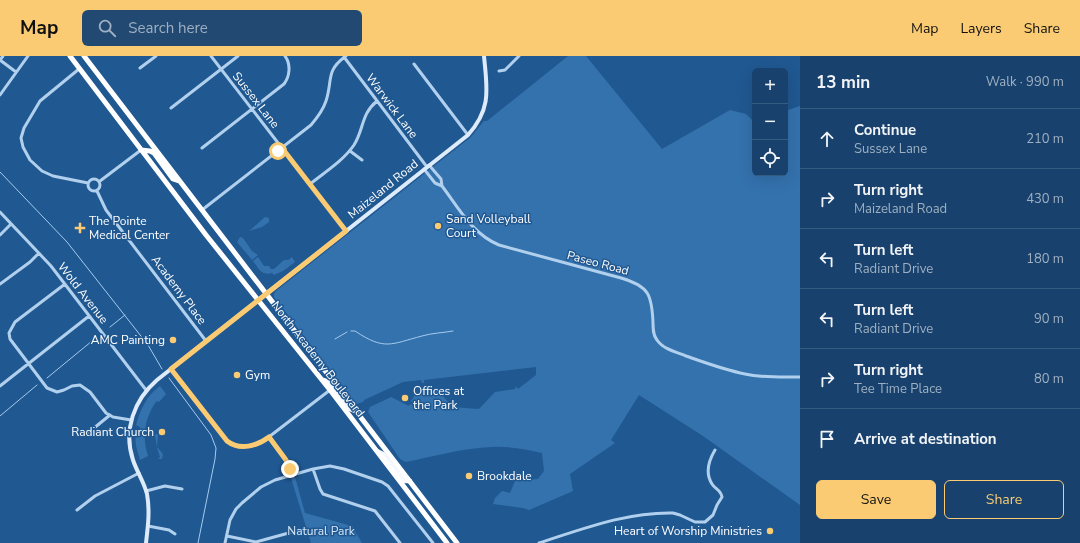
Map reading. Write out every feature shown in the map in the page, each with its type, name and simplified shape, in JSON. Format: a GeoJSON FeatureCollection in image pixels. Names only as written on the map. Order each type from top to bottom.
{"type":"FeatureCollection","features":[{"type":"Feature","properties":{"kind":"highway","name":"North Academy Boulevard"},"geometry":{"type":"LineString","coordinates":[[70,56],[206,235],[323,380],[447,543]]}},
{"type":"Feature","properties":{"kind":"highway","name":"North Academy Boulevard"},"geometry":{"type":"LineString","coordinates":[[84,56],[457,543]]}},
{"type":"Feature","properties":{"kind":"highway"},"geometry":{"type":"LineString","coordinates":[[141,150],[154,153],[173,179],[180,182]]}},
{"type":"Feature","properties":{"kind":"main road","name":"Maizeland Road"},"geometry":{"type":"LineString","coordinates":[[146,543],[149,509],[146,491],[133,461],[129,433],[131,420],[136,406],[146,390],[468,135],[478,123],[485,104],[487,87],[484,56]]}},
{"type":"Feature","properties":{"kind":"main road"},"geometry":{"type":"LineString","coordinates":[[323,380],[327,381],[331,385],[350,409],[356,411]]}},
{"type":"Feature","properties":{"kind":"main road"},"geometry":{"type":"LineString","coordinates":[[377,451],[383,454],[404,481],[410,481]]}},
{"type":"Feature","properties":{"kind":"street"},"geometry":{"type":"LineString","coordinates":[[3,56],[0,60],[16,72]]}},
{"type":"Feature","properties":{"kind":"street"},"geometry":{"type":"LineString","coordinates":[[0,95],[28,56]]}},
{"type":"Feature","properties":{"kind":"street"},"geometry":{"type":"LineString","coordinates":[[140,68],[156,56]]}},
{"type":"Feature","properties":{"kind":"street","name":"Sussex Lane"},"geometry":{"type":"LineString","coordinates":[[211,56],[346,231]]}},
{"type":"Feature","properties":{"kind":"street"},"geometry":{"type":"LineString","coordinates":[[171,108],[238,56]]}},
{"type":"Feature","properties":{"kind":"street"},"geometry":{"type":"LineString","coordinates":[[202,148],[286,81],[289,67],[288,60],[285,56]]}},
{"type":"Feature","properties":{"kind":"street"},"geometry":{"type":"LineString","coordinates":[[499,71],[505,70],[519,56]]}},
{"type":"Feature","properties":{"kind":"street"},"geometry":{"type":"LineString","coordinates":[[202,210],[311,125],[320,113],[327,99],[332,69],[335,64],[344,57]]}},
{"type":"Feature","properties":{"kind":"street","name":"Warwick Lane"},"geometry":{"type":"LineString","coordinates":[[344,57],[427,167]]}},
{"type":"Feature","properties":{"kind":"street"},"geometry":{"type":"LineString","coordinates":[[414,64],[468,135]]}},
{"type":"Feature","properties":{"kind":"street"},"geometry":{"type":"LineString","coordinates":[[80,69],[40,101],[24,128],[21,138],[23,148],[30,160],[42,171],[53,176],[88,183]]}},
{"type":"Feature","properties":{"kind":"street"},"geometry":{"type":"LineString","coordinates":[[310,184],[350,151],[359,136],[367,111],[377,101]]}},
{"type":"Feature","properties":{"kind":"street"},"geometry":{"type":"LineString","coordinates":[[100,181],[141,150]]}},
{"type":"Feature","properties":{"kind":"street"},"geometry":{"type":"LineString","coordinates":[[350,151],[362,160]]}},
{"type":"Feature","properties":{"kind":"street","name":"Paseo Road"},"geometry":{"type":"LineString","coordinates":[[427,167],[435,183],[442,186]]}},
{"type":"Feature","properties":{"kind":"street","name":"Paseo Road"},"geometry":{"type":"LineString","coordinates":[[427,167],[441,179],[442,186],[474,229],[488,240],[513,249],[621,278],[639,285],[648,294],[651,301],[655,337],[660,344],[669,349],[721,368],[746,374],[800,377]]}},
{"type":"Feature","properties":{"kind":"street"},"geometry":{"type":"LineString","coordinates":[[88,183],[94,178],[100,181]]}},
{"type":"Feature","properties":{"kind":"street"},"geometry":{"type":"LineString","coordinates":[[88,183],[90,190],[97,191],[101,186],[100,181]]}},
{"type":"Feature","properties":{"kind":"street","name":"Academy Place"},"geometry":{"type":"LineString","coordinates":[[97,191],[106,210],[206,341]]}},
{"type":"Feature","properties":{"kind":"street","name":"Wold Avenue"},"geometry":{"type":"LineString","coordinates":[[0,212],[39,253],[65,284],[146,390]]}},
{"type":"Feature","properties":{"kind":"street"},"geometry":{"type":"LineString","coordinates":[[0,235],[11,224]]}},
{"type":"Feature","properties":{"kind":"street"},"geometry":{"type":"LineString","coordinates":[[0,284],[30,262],[39,253]]}},
{"type":"Feature","properties":{"kind":"street"},"geometry":{"type":"LineString","coordinates":[[65,284],[15,322],[10,328],[10,339],[45,387],[50,390],[60,391],[76,385],[84,387],[90,392],[104,411],[110,415],[131,420]]}},
{"type":"Feature","properties":{"kind":"street"},"geometry":{"type":"LineString","coordinates":[[0,386],[89,316]]}},
{"type":"Feature","properties":{"kind":"street"},"geometry":{"type":"LineString","coordinates":[[171,369],[229,443],[238,446],[255,445],[269,437],[330,390]]}},
{"type":"Feature","properties":{"kind":"street"},"geometry":{"type":"LineString","coordinates":[[88,433],[110,415]]}},
{"type":"Feature","properties":{"kind":"street"},"geometry":{"type":"LineString","coordinates":[[269,437],[286,460],[292,475]]}},
{"type":"Feature","properties":{"kind":"street"},"geometry":{"type":"LineString","coordinates":[[539,543],[626,516],[678,514],[695,522],[703,522],[708,520],[713,516],[722,497],[721,493],[712,484],[709,473],[709,463],[715,450]]}},
{"type":"Feature","properties":{"kind":"street"},"geometry":{"type":"LineString","coordinates":[[225,543],[230,520],[239,506],[264,485],[275,480],[326,466],[338,468],[382,482],[388,486],[433,543]]}},
{"type":"Feature","properties":{"kind":"street"},"geometry":{"type":"LineString","coordinates":[[313,469],[323,494],[375,511],[400,543]]}},
{"type":"Feature","properties":{"kind":"street"},"geometry":{"type":"LineString","coordinates":[[77,510],[95,496],[139,473]]}},
{"type":"Feature","properties":{"kind":"street"},"geometry":{"type":"LineString","coordinates":[[146,491],[165,486],[182,489]]}},
{"type":"Feature","properties":{"kind":"street"},"geometry":{"type":"LineString","coordinates":[[148,526],[170,530],[175,534]]}},
{"type":"Feature","properties":{"kind":"street"},"geometry":{"type":"LineString","coordinates":[[227,536],[256,542],[296,531]]}},
{"type":"Feature","properties":{"kind":"green space"},"geometry":{"type":"Polygon","coordinates":[[[568,56],[586,56],[662,149],[730,110],[746,114],[752,120],[752,176],[788,176],[788,110],[800,106],[800,505],[703,436],[639,395],[611,440],[615,443],[570,474],[573,491],[529,510],[493,504],[495,498],[502,491],[510,493],[515,481],[538,479],[544,471],[542,453],[511,447],[498,447],[470,449],[406,462],[400,459],[368,412],[370,407],[391,397],[409,406],[410,404],[411,405],[411,401],[416,393],[439,390],[451,404],[455,406],[479,409],[495,392],[515,389],[516,386],[518,389],[536,375],[536,367],[424,380],[424,383],[422,383],[421,380],[403,382],[356,404],[274,297],[274,294],[471,137],[484,121],[487,121],[568,56]]]}},
{"type":"Feature","properties":{"kind":"green space"},"geometry":{"type":"Polygon","coordinates":[[[265,217],[269,218],[269,222],[262,227],[249,231],[265,217]]]}},
{"type":"Feature","properties":{"kind":"green space"},"geometry":{"type":"Polygon","coordinates":[[[240,237],[243,238],[252,251],[258,255],[252,260],[237,242],[240,237]]]}},
{"type":"Feature","properties":{"kind":"green space"},"geometry":{"type":"Polygon","coordinates":[[[258,257],[264,266],[269,266],[271,269],[274,269],[284,260],[288,260],[292,257],[295,262],[283,271],[274,275],[272,273],[265,274],[253,261],[258,257]]]}},
{"type":"Feature","properties":{"kind":"green space"},"geometry":{"type":"Polygon","coordinates":[[[160,386],[166,394],[159,402],[156,402],[149,415],[145,428],[145,442],[148,456],[140,460],[136,446],[135,432],[139,432],[140,427],[136,425],[145,403],[151,394],[160,386]]]}},
{"type":"Feature","properties":{"kind":"green space"},"geometry":{"type":"Polygon","coordinates":[[[157,434],[157,447],[163,454],[162,459],[158,459],[160,457],[157,448],[155,435],[157,434]]]}},
{"type":"Feature","properties":{"kind":"green space","name":"Natural Park"},"geometry":{"type":"Polygon","coordinates":[[[295,477],[305,513],[352,526],[362,543],[311,543],[291,478],[295,477]]]}},
{"type":"Feature","properties":{"kind":"waterway"},"geometry":{"type":"LineString","coordinates":[[0,172],[67,242],[148,345],[162,369]]}},
{"type":"Feature","properties":{"kind":"waterway"},"geometry":{"type":"LineString","coordinates":[[110,327],[125,315]]}},
{"type":"Feature","properties":{"kind":"waterway"},"geometry":{"type":"LineString","coordinates":[[351,331],[355,331],[374,341],[388,344],[430,334],[453,331]]}},
{"type":"Feature","properties":{"kind":"waterway"},"geometry":{"type":"LineString","coordinates":[[335,339],[347,332]]}},
{"type":"Feature","properties":{"kind":"waterway"},"geometry":{"type":"LineString","coordinates":[[47,378],[92,341]]}},
{"type":"Feature","properties":{"kind":"waterway"},"geometry":{"type":"LineString","coordinates":[[169,378],[211,435],[216,448],[198,543]]}},
{"type":"Feature","properties":{"kind":"waterway"},"geometry":{"type":"LineString","coordinates":[[0,416],[37,385]]}},
{"type":"Feature","properties":{"kind":"place","name":"Sand Volleyball Court"},"geometry":{"type":"Point","coordinates":[438,226]}},
{"type":"Feature","properties":{"kind":"place","name":"The Pointe Medical Center"},"geometry":{"type":"Point","coordinates":[80,228]}},
{"type":"Feature","properties":{"kind":"place","name":"AMC Painting"},"geometry":{"type":"Point","coordinates":[173,340]}},
{"type":"Feature","properties":{"kind":"place","name":"Gym"},"geometry":{"type":"Point","coordinates":[237,375]}},
{"type":"Feature","properties":{"kind":"place","name":"Offices at the Park"},"geometry":{"type":"Point","coordinates":[405,398]}},
{"type":"Feature","properties":{"kind":"place","name":"Radiant Church"},"geometry":{"type":"Point","coordinates":[162,432]}},
{"type":"Feature","properties":{"kind":"place","name":"Brookdale"},"geometry":{"type":"Point","coordinates":[469,476]}},
{"type":"Feature","properties":{"kind":"place","name":"Heart of Worship Ministries"},"geometry":{"type":"Point","coordinates":[770,531]}},
{"type":"Feature","properties":{"kind":"route"},"geometry":{"type":"LineString","coordinates":[[278,151],[282,148],[346,231],[171,369],[227,441],[238,446],[248,446],[259,444],[269,437],[286,460],[290,469]]}}]}
